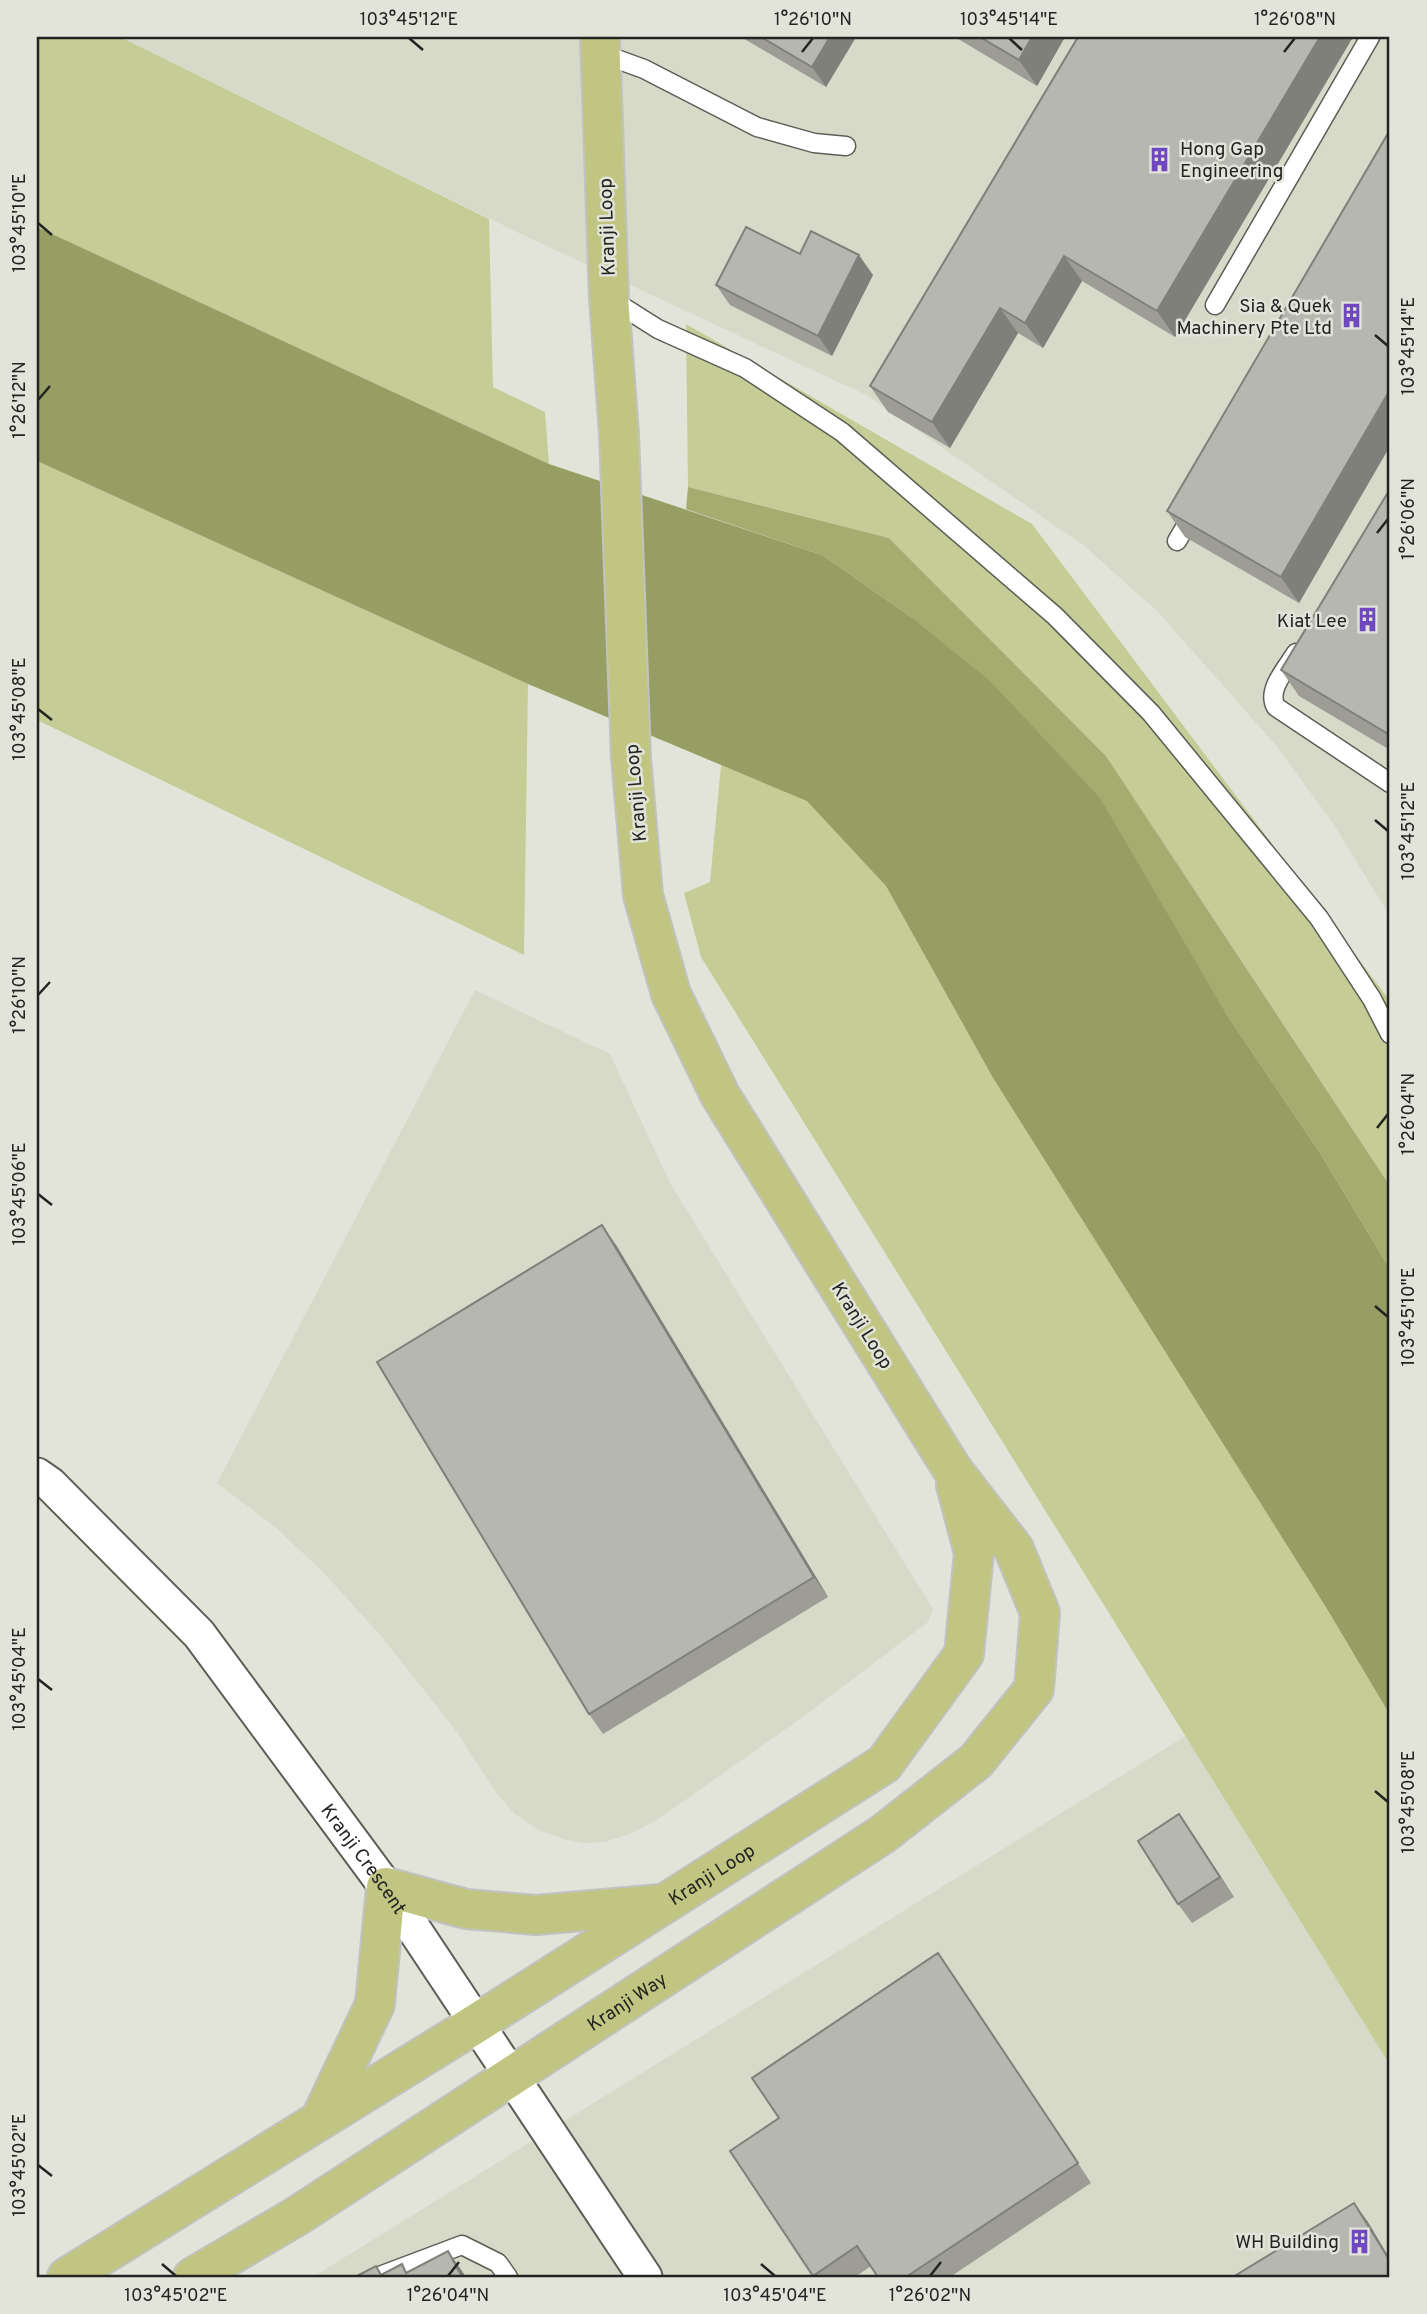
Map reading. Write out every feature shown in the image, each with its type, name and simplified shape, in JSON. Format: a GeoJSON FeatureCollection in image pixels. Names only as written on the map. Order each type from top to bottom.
{"type":"FeatureCollection","features":[{"type":"Feature","properties":{"kind":"main road","name":"Kranji Loop"},"geometry":{"type":"LineString","coordinates":[[600,45],[631,758],[643,895],[671,994],[720,1095],[952,1469],[1014,1549],[1040,1613],[1034,1689]]}},
{"type":"Feature","properties":{"kind":"main road","name":"Kranji Loop"},"geometry":{"type":"LineString","coordinates":[[477,2024],[884,1764],[964,1654],[974,1553],[952,1469]]}},
{"type":"Feature","properties":{"kind":"main road","name":"Kranji Way"},"geometry":{"type":"LineString","coordinates":[[193,2277],[297,2216],[883,1834],[976,1761],[1034,1689]]}},
{"type":"Feature","properties":{"kind":"main road"},"geometry":{"type":"LineString","coordinates":[[321,2118],[375,2004],[386,1886],[466,1909],[536,1915],[666,1904]]}},
{"type":"Feature","properties":{"kind":"main road"},"geometry":{"type":"LineString","coordinates":[[67,2277],[477,2024]]}},
{"type":"Feature","properties":{"kind":"street","name":"Kranji Crescent"},"geometry":{"type":"LineString","coordinates":[[37,1475],[59,1493],[199,1634],[386,1886],[645,2277]]}},
{"type":"Feature","properties":{"kind":"lane"},"geometry":{"type":"LineString","coordinates":[[1215,305],[1370,37]]}},
{"type":"Feature","properties":{"kind":"lane"},"geometry":{"type":"LineString","coordinates":[[600,45],[757,127],[814,143],[846,146]]}},
{"type":"Feature","properties":{"kind":"lane"},"geometry":{"type":"LineString","coordinates":[[609,298],[658,329],[746,368],[842,432],[1055,616],[1151,713],[1319,918],[1372,999],[1390,1034]]}},
{"type":"Feature","properties":{"kind":"lane"},"geometry":{"type":"LineString","coordinates":[[1177,541],[1204,494]]}},
{"type":"Feature","properties":{"kind":"lane"},"geometry":{"type":"LineString","coordinates":[[1303,643],[1273,690],[1272,698],[1276,707],[1390,783]]}},
{"type":"Feature","properties":{"kind":"lane"},"geometry":{"type":"LineString","coordinates":[[377,2277],[463,2245],[498,2263],[508,2277]]}},
{"type":"Feature","properties":{"kind":"shaded area"},"geometry":{"type":"Polygon","coordinates":[[[37,37],[120,37],[489,219],[493,387],[545,412],[549,464],[37,227],[37,37]]]}},
{"type":"Feature","properties":{"kind":"shaded area"},"geometry":{"type":"Polygon","coordinates":[[[120,37],[1390,37],[1390,916],[1332,822],[1274,743],[1157,611],[1083,545],[866,395],[519,233],[120,37]]]}},
{"type":"Feature","properties":{"kind":"shaded area"},"geometry":{"type":"Polygon","coordinates":[[[37,227],[549,464],[822,555],[911,617],[990,681],[1100,798],[1225,1012],[1320,1153],[1390,1269],[1390,1715],[1327,1609],[993,1078],[886,886],[807,801],[528,684],[37,461],[37,227]]]}},
{"type":"Feature","properties":{"kind":"shaded area"},"geometry":{"type":"Polygon","coordinates":[[[686,324],[1032,524],[1390,1001],[1390,1186],[1106,756],[889,538],[688,487],[686,324]]]}},
{"type":"Feature","properties":{"kind":"shaded area"},"geometry":{"type":"Polygon","coordinates":[[[37,461],[528,684],[524,955],[37,720],[37,461]]]}},
{"type":"Feature","properties":{"kind":"shaded area"},"geometry":{"type":"Polygon","coordinates":[[[688,487],[889,538],[1106,756],[1390,1186],[1390,1269],[1320,1153],[1225,1012],[911,617],[822,555],[686,509],[688,487]]]}},
{"type":"Feature","properties":{"kind":"shaded area"},"geometry":{"type":"Polygon","coordinates":[[[721,765],[807,800],[886,886],[993,1078],[1327,1609],[1390,1715],[1390,2065],[701,957],[684,893],[710,882],[721,765]]]}},
{"type":"Feature","properties":{"kind":"shaded area"},"geometry":{"type":"Polygon","coordinates":[[[475,990],[610,1054],[670,1183],[933,1609],[928,1622],[804,1716],[660,1818],[632,1833],[605,1842],[584,1843],[563,1839],[539,1830],[515,1814],[494,1790],[457,1732],[381,1636],[322,1571],[274,1526],[217,1483],[475,990]]]}},
{"type":"Feature","properties":{"kind":"shaded area"},"geometry":{"type":"Polygon","coordinates":[[[1187,1735],[1390,2065],[1390,2277],[313,2277],[1187,1735]]]}},
{"type":"Feature","properties":{"kind":"building"},"geometry":{"type":"Polygon","coordinates":[[[761,37],[830,37],[812,67],[761,37]]]}},
{"type":"Feature","properties":{"kind":"building"},"geometry":{"type":"Polygon","coordinates":[[[980,37],[1032,37],[1019,60],[980,37]]]}},
{"type":"Feature","properties":{"kind":"building","name":"Hong Gap Engineering"},"geometry":{"type":"Polygon","coordinates":[[[1078,37],[1320,37],[1157,311],[1064,256],[1025,323],[1000,308],[932,422],[870,386],[1078,37]]]}},
{"type":"Feature","properties":{"kind":"building","name":"Sia & Quek Machinery Pte Ltd"},"geometry":{"type":"Polygon","coordinates":[[[1390,130],[1390,390],[1281,577],[1167,511],[1390,130]]]}},
{"type":"Feature","properties":{"kind":"building"},"geometry":{"type":"Polygon","coordinates":[[[746,227],[800,254],[811,231],[859,255],[818,336],[716,285],[746,227]]]}},
{"type":"Feature","properties":{"kind":"building","name":"Kiat Lee"},"geometry":{"type":"Polygon","coordinates":[[[1390,489],[1390,735],[1281,670],[1390,489]]]}},
{"type":"Feature","properties":{"kind":"building"},"geometry":{"type":"Polygon","coordinates":[[[602,1225],[814,1577],[589,1714],[377,1362],[602,1225]]]}},
{"type":"Feature","properties":{"kind":"building"},"geometry":{"type":"Polygon","coordinates":[[[1179,1814],[1220,1877],[1178,1904],[1138,1841],[1179,1814]]]}},
{"type":"Feature","properties":{"kind":"building"},"geometry":{"type":"Polygon","coordinates":[[[938,1953],[1078,2163],[906,2277],[878,2277],[857,2246],[813,2276],[730,2151],[779,2118],[752,2078],[938,1953]]]}},
{"type":"Feature","properties":{"kind":"building"},"geometry":{"type":"Polygon","coordinates":[[[1354,2203],[1390,2261],[1390,2277],[1233,2277],[1354,2203]]]}},
{"type":"Feature","properties":{"kind":"building"},"geometry":{"type":"Polygon","coordinates":[[[448,2251],[462,2277],[355,2277],[376,2266],[381,2275],[402,2264],[406,2273],[448,2251]]]}},
{"type":"Feature","properties":{"kind":"place","name":"Hong Gap Engineering"},"geometry":{"type":"Point","coordinates":[1160,159]}},
{"type":"Feature","properties":{"kind":"place","name":"Sia & Quek Machinery Pte Ltd"},"geometry":{"type":"Point","coordinates":[1352,316]}},
{"type":"Feature","properties":{"kind":"place","name":"Kiat Lee"},"geometry":{"type":"Point","coordinates":[1367,620]}},
{"type":"Feature","properties":{"kind":"place","name":"WH Building"},"geometry":{"type":"Point","coordinates":[1359,2241]}}]}
